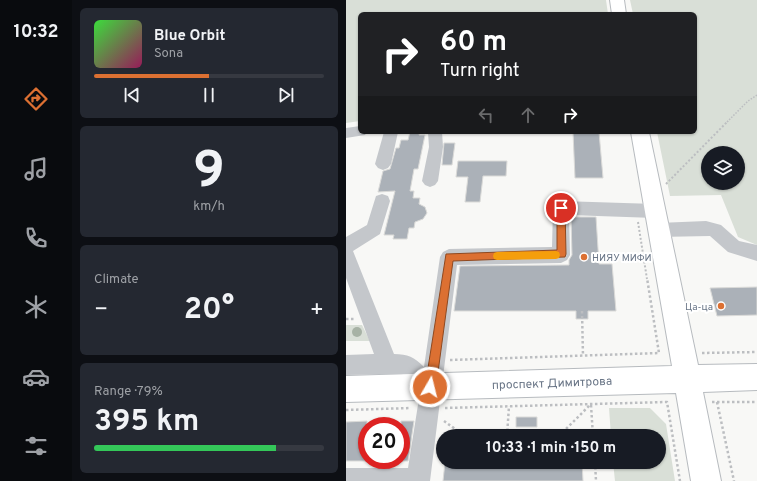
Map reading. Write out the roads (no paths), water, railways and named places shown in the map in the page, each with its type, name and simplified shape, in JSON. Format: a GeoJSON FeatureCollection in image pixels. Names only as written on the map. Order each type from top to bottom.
{"type":"FeatureCollection","features":[{"type":"Feature","properties":{"kind":"main road"},"geometry":{"type":"LineString","coordinates":[[617,0],[619,12]]}},
{"type":"Feature","properties":{"kind":"main road"},"geometry":{"type":"LineString","coordinates":[[640,134],[650,212],[699,395],[706,481]]}},
{"type":"Feature","properties":{"kind":"main road","name":"проспект Димитрова"},"geometry":{"type":"LineString","coordinates":[[346,389],[429,398],[699,395],[757,377]]}},
{"type":"Feature","properties":{"kind":"lane"},"geometry":{"type":"LineString","coordinates":[[346,134],[358,131]]}},
{"type":"Feature","properties":{"kind":"lane"},"geometry":{"type":"LineString","coordinates":[[384,164],[391,134]]}},
{"type":"Feature","properties":{"kind":"lane"},"geometry":{"type":"LineString","coordinates":[[430,181],[436,148],[435,134]]}},
{"type":"Feature","properties":{"kind":"lane"},"geometry":{"type":"LineString","coordinates":[[382,201],[374,229],[347,256],[388,364]]}},
{"type":"Feature","properties":{"kind":"lane"},"geometry":{"type":"LineString","coordinates":[[346,480],[418,480],[449,257],[561,254],[561,208],[650,212],[715,230],[734,247],[757,253]]}},
{"type":"Feature","properties":{"kind":"lane"},"geometry":{"type":"LineString","coordinates":[[346,365],[406,364],[429,398]]}},
{"type":"Feature","properties":{"kind":"place","name":"НИЯУ МИФИ"},"geometry":{"type":"Point","coordinates":[584,257]}},
{"type":"Feature","properties":{"kind":"place","name":"Ца-ца"},"geometry":{"type":"Point","coordinates":[721,306]}}]}
